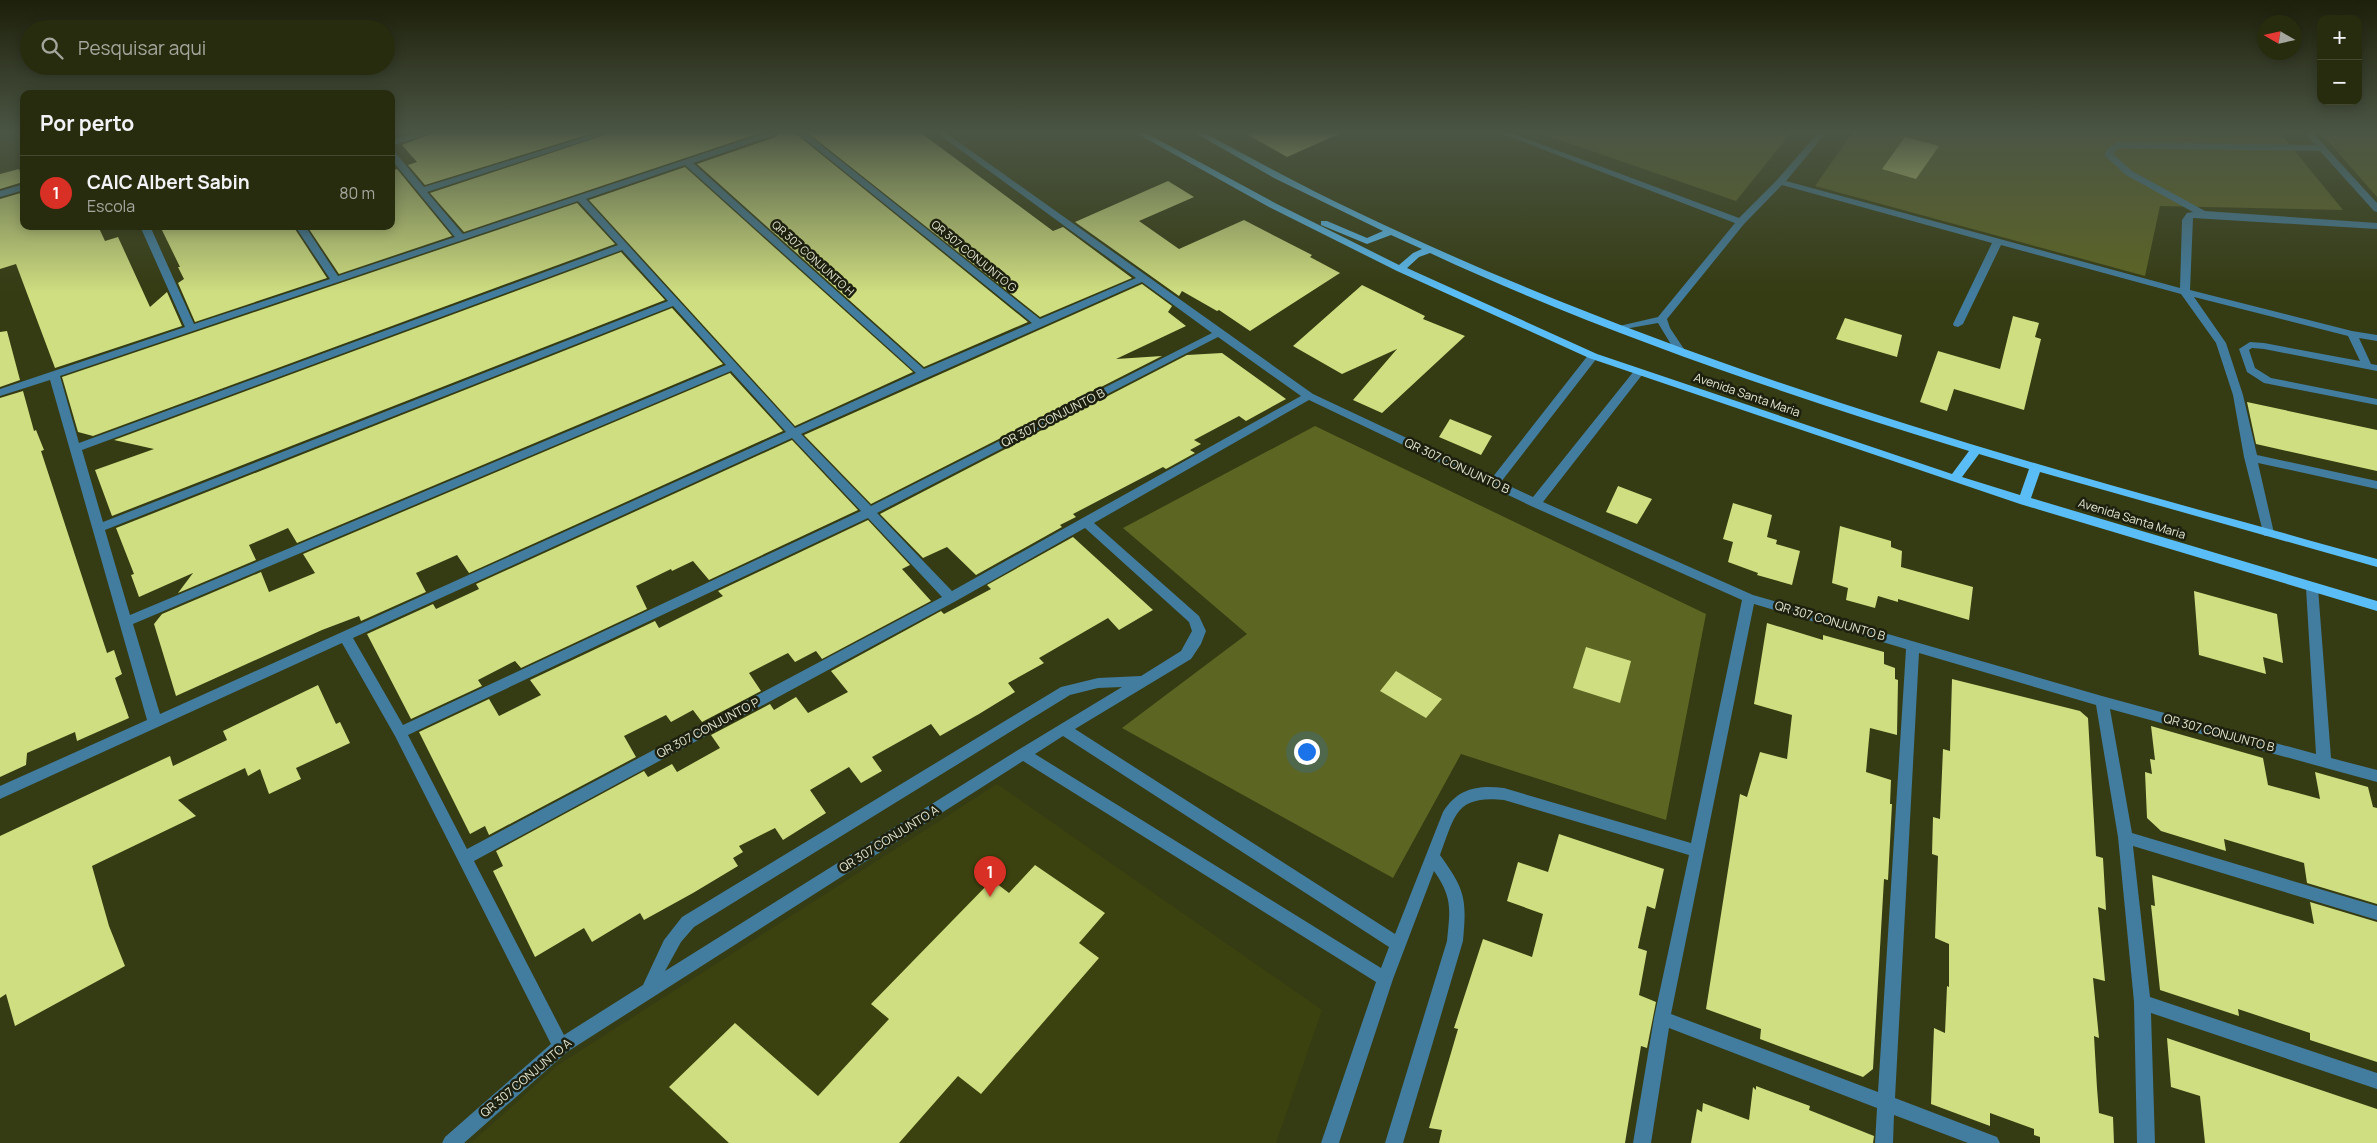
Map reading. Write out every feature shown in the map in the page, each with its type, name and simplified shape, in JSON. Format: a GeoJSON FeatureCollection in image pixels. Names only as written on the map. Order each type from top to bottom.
{"type":"FeatureCollection","features":[{"type":"Feature","properties":{"kind":"main road","name":"Avenida Santa Maria"},"geometry":{"type":"LineString","coordinates":[[1238,186],[1400,270],[1593,356],[1638,373],[2024,501],[2377,606]]}},
{"type":"Feature","properties":{"kind":"main road","name":"Avenida Santa Maria"},"geometry":{"type":"LineString","coordinates":[[1297,186],[1429,250],[1623,328],[1755,378],[1975,451],[2377,563]]}},
{"type":"Feature","properties":{"kind":"main road"},"geometry":{"type":"LineString","coordinates":[[1272,205],[1299,213],[1367,240],[1390,232]]}},
{"type":"Feature","properties":{"kind":"main road"},"geometry":{"type":"LineString","coordinates":[[1400,270],[1416,256],[1429,250]]}},
{"type":"Feature","properties":{"kind":"main road"},"geometry":{"type":"LineString","coordinates":[[1955,479],[1975,451]]}},
{"type":"Feature","properties":{"kind":"main road"},"geometry":{"type":"LineString","coordinates":[[2024,501],[2035,468]]}},
{"type":"Feature","properties":{"kind":"street"},"geometry":{"type":"LineString","coordinates":[[420,186],[460,237]]}},
{"type":"Feature","properties":{"kind":"street"},"geometry":{"type":"LineString","coordinates":[[423,190],[435,186]]}},
{"type":"Feature","properties":{"kind":"street"},"geometry":{"type":"LineString","coordinates":[[0,394],[335,279],[613,186]]}},
{"type":"Feature","properties":{"kind":"street","name":"QR 307 CONJUNTO H"},"geometry":{"type":"LineString","coordinates":[[714,186],[923,374]]}},
{"type":"Feature","properties":{"kind":"street","name":"QR 307 CONJUNTO G"},"geometry":{"type":"LineString","coordinates":[[868,186],[1039,323]]}},
{"type":"Feature","properties":{"kind":"street"},"geometry":{"type":"LineString","coordinates":[[1015,186],[1219,333]]}},
{"type":"Feature","properties":{"kind":"street"},"geometry":{"type":"LineString","coordinates":[[1647,186],[1742,222]]}},
{"type":"Feature","properties":{"kind":"street"},"geometry":{"type":"LineString","coordinates":[[1623,328],[1662,319],[1742,222],[1776,186]]}},
{"type":"Feature","properties":{"kind":"street"},"geometry":{"type":"LineString","coordinates":[[1796,186],[2185,292],[2352,334],[2377,338]]}},
{"type":"Feature","properties":{"kind":"street"},"geometry":{"type":"LineString","coordinates":[[2153,186],[2203,214]]}},
{"type":"Feature","properties":{"kind":"street"},"geometry":{"type":"LineString","coordinates":[[2357,186],[2377,209]]}},
{"type":"Feature","properties":{"kind":"street"},"geometry":{"type":"LineString","coordinates":[[0,194],[20,189]]}},
{"type":"Feature","properties":{"kind":"street"},"geometry":{"type":"LineString","coordinates":[[580,198],[795,434],[951,598],[1309,396]]}},
{"type":"Feature","properties":{"kind":"street"},"geometry":{"type":"LineString","coordinates":[[2268,533],[2238,395],[2221,343],[2185,292],[2187,220],[2190,215],[2203,214],[2377,226]]}},
{"type":"Feature","properties":{"kind":"street"},"geometry":{"type":"LineString","coordinates":[[147,230],[191,330]]}},
{"type":"Feature","properties":{"kind":"street"},"geometry":{"type":"LineString","coordinates":[[303,230],[335,279]]}},
{"type":"Feature","properties":{"kind":"street"},"geometry":{"type":"LineString","coordinates":[[1958,324],[1998,241]]}},
{"type":"Feature","properties":{"kind":"street"},"geometry":{"type":"LineString","coordinates":[[76,448],[624,246]]}},
{"type":"Feature","properties":{"kind":"street"},"geometry":{"type":"LineString","coordinates":[[0,794],[155,722],[346,638],[795,434],[923,374],[1143,278]]}},
{"type":"Feature","properties":{"kind":"street"},"geometry":{"type":"LineString","coordinates":[[99,528],[675,302]]}},
{"type":"Feature","properties":{"kind":"street"},"geometry":{"type":"LineString","coordinates":[[1662,319],[1665,328],[1679,349]]}},
{"type":"Feature","properties":{"kind":"street","name":"QR 307 CONJUNTO B"},"geometry":{"type":"LineString","coordinates":[[400,734],[870,512],[1219,333],[1309,396],[1536,503],[1749,598],[2102,701],[2377,776]]}},
{"type":"Feature","properties":{"kind":"street"},"geometry":{"type":"LineString","coordinates":[[2352,334],[2372,367]]}},
{"type":"Feature","properties":{"kind":"street"},"geometry":{"type":"LineString","coordinates":[[2372,367],[2264,346],[2250,345],[2244,349],[2250,370],[2262,379],[2377,402]]}},
{"type":"Feature","properties":{"kind":"street"},"geometry":{"type":"LineString","coordinates":[[1494,483],[1593,356]]}},
{"type":"Feature","properties":{"kind":"street"},"geometry":{"type":"LineString","coordinates":[[126,622],[732,366]]}},
{"type":"Feature","properties":{"kind":"street"},"geometry":{"type":"LineString","coordinates":[[1536,503],[1638,373]]}},
{"type":"Feature","properties":{"kind":"street"},"geometry":{"type":"LineString","coordinates":[[54,375],[155,722]]}},
{"type":"Feature","properties":{"kind":"street"},"geometry":{"type":"LineString","coordinates":[[2250,457],[2377,485]]}},
{"type":"Feature","properties":{"kind":"street","name":"QR 307 CONJUNTO A"},"geometry":{"type":"LineString","coordinates":[[451,1143],[560,1046],[1022,754],[1186,654],[1194,644],[1199,631],[1194,619],[1087,522]]}},
{"type":"Feature","properties":{"kind":"street"},"geometry":{"type":"LineString","coordinates":[[2312,588],[2324,762]]}},
{"type":"Feature","properties":{"kind":"street","name":"QR 307 CONJUNTO P"},"geometry":{"type":"LineString","coordinates":[[465,858],[951,598]]}},
{"type":"Feature","properties":{"kind":"street"},"geometry":{"type":"LineString","coordinates":[[1642,1143],[1662,1018],[1749,598]]}},
{"type":"Feature","properties":{"kind":"street"},"geometry":{"type":"LineString","coordinates":[[346,638],[400,734],[560,1046]]}},
{"type":"Feature","properties":{"kind":"street"},"geometry":{"type":"LineString","coordinates":[[1884,1143],[1913,645]]}},
{"type":"Feature","properties":{"kind":"street"},"geometry":{"type":"LineString","coordinates":[[650,990],[666,950],[676,934],[688,922],[1066,691],[1098,683],[1143,681]]}},
{"type":"Feature","properties":{"kind":"street"},"geometry":{"type":"LineString","coordinates":[[2102,701],[2125,838],[2142,1002],[2146,1143]]}},
{"type":"Feature","properties":{"kind":"street"},"geometry":{"type":"LineString","coordinates":[[1063,729],[1399,944]]}},
{"type":"Feature","properties":{"kind":"street"},"geometry":{"type":"LineString","coordinates":[[1022,754],[1385,979]]}},
{"type":"Feature","properties":{"kind":"street"},"geometry":{"type":"LineString","coordinates":[[1330,1143],[1385,979],[1456,802],[1478,791],[1504,794],[1697,851]]}},
{"type":"Feature","properties":{"kind":"street"},"geometry":{"type":"LineString","coordinates":[[2125,838],[2377,913]]}},
{"type":"Feature","properties":{"kind":"street"},"geometry":{"type":"LineString","coordinates":[[1394,1143],[1455,941],[1458,912],[1453,886],[1433,857]]}},
{"type":"Feature","properties":{"kind":"street"},"geometry":{"type":"LineString","coordinates":[[2142,1002],[2377,1081]]}},
{"type":"Feature","properties":{"kind":"street"},"geometry":{"type":"LineString","coordinates":[[1662,1018],[1992,1143]]}},
{"type":"Feature","properties":{"kind":"shaded area"},"geometry":{"type":"Polygon","coordinates":[[[1694,186],[1748,186],[1736,201],[1694,186]]]}},
{"type":"Feature","properties":{"kind":"shaded area"},"geometry":{"type":"Polygon","coordinates":[[[1816,186],[2324,186],[2343,210],[2160,206],[2145,276],[1816,186]]]}},
{"type":"Feature","properties":{"kind":"shaded area"},"geometry":{"type":"Polygon","coordinates":[[[2368,186],[2377,186],[2377,197],[2368,186]]]}},
{"type":"Feature","properties":{"kind":"shaded area"},"geometry":{"type":"Polygon","coordinates":[[[1315,426],[1706,614],[1666,820],[1461,754],[1393,878],[1122,728],[1247,634],[1123,528],[1315,426]]]}},
{"type":"Feature","properties":{"kind":"shaded area"},"geometry":{"type":"Polygon","coordinates":[[[997,784],[1322,1010],[1276,1143],[471,1143],[558,1065],[997,784]]]}},
{"type":"Feature","properties":{"kind":"building"},"geometry":{"type":"Polygon","coordinates":[[[395,186],[411,186],[452,236],[339,274],[310,230],[395,230],[395,186]]]}},
{"type":"Feature","properties":{"kind":"building"},"geometry":{"type":"Polygon","coordinates":[[[450,186],[601,186],[464,232],[430,193],[450,186]]]}},
{"type":"Feature","properties":{"kind":"building"},"geometry":{"type":"Polygon","coordinates":[[[629,186],[707,186],[913,372],[795,426],[589,200],[629,186]]]}},
{"type":"Feature","properties":{"kind":"building"},"geometry":{"type":"Polygon","coordinates":[[[722,186],[861,186],[1028,322],[924,367],[722,186]]]}},
{"type":"Feature","properties":{"kind":"building"},"geometry":{"type":"Polygon","coordinates":[[[875,186],[993,186],[1053,231],[1063,227],[1132,278],[1040,317],[875,186]]]}},
{"type":"Feature","properties":{"kind":"building"},"geometry":{"type":"Polygon","coordinates":[[[1156,186],[1177,186],[1194,197],[1139,221],[1179,249],[1244,220],[1312,255],[1310,257],[1340,273],[1250,331],[1219,310],[1217,311],[1182,291],[1179,296],[1075,222],[1156,186]]]}},
{"type":"Feature","properties":{"kind":"building"},"geometry":{"type":"Polygon","coordinates":[[[20,193],[20,230],[100,230],[105,241],[118,237],[150,307],[167,292],[182,326],[55,368],[16,264],[0,269],[0,199],[20,193]]]}},
{"type":"Feature","properties":{"kind":"building"},"geometry":{"type":"Polygon","coordinates":[[[577,203],[615,244],[93,436],[78,432],[62,377],[577,203]]]}},
{"type":"Feature","properties":{"kind":"building"},"geometry":{"type":"Polygon","coordinates":[[[162,230],[296,230],[327,278],[195,322],[178,283],[184,279],[178,267],[180,267],[162,230]]]}},
{"type":"Feature","properties":{"kind":"building"},"geometry":{"type":"Polygon","coordinates":[[[621,252],[665,300],[112,516],[95,470],[154,449],[114,440],[621,252]]]}},
{"type":"Feature","properties":{"kind":"building"},"geometry":{"type":"Polygon","coordinates":[[[1142,284],[1172,306],[1168,312],[1186,326],[1116,359],[1162,356],[871,504],[804,435],[1142,284]]]}},
{"type":"Feature","properties":{"kind":"building"},"geometry":{"type":"Polygon","coordinates":[[[1362,285],[1425,316],[1423,319],[1465,336],[1382,413],[1353,400],[1397,349],[1342,374],[1293,346],[1362,285]]]}},
{"type":"Feature","properties":{"kind":"building"},"geometry":{"type":"Polygon","coordinates":[[[672,308],[723,364],[297,543],[288,528],[249,545],[256,560],[178,593],[193,573],[139,597],[131,575],[134,574],[116,528],[672,308]]]}},
{"type":"Feature","properties":{"kind":"building"},"geometry":{"type":"Polygon","coordinates":[[[2013,316],[2039,323],[2035,337],[2041,339],[2024,410],[1954,389],[1947,411],[1920,402],[1938,351],[2000,369],[2013,316]]]}},
{"type":"Feature","properties":{"kind":"building"},"geometry":{"type":"Polygon","coordinates":[[[1845,318],[1902,335],[1897,357],[1836,339],[1845,318]]]}},
{"type":"Feature","properties":{"kind":"building"},"geometry":{"type":"Polygon","coordinates":[[[7,331],[20,380],[0,387],[0,332],[7,331]]]}},
{"type":"Feature","properties":{"kind":"building"},"geometry":{"type":"Polygon","coordinates":[[[1222,353],[1286,399],[1246,421],[1239,416],[1194,440],[1201,444],[1190,450],[1195,453],[1166,469],[1163,467],[1073,514],[1076,517],[1060,525],[1062,527],[976,575],[947,547],[923,558],[880,514],[1187,355],[1222,353]]]}},
{"type":"Feature","properties":{"kind":"building"},"geometry":{"type":"Polygon","coordinates":[[[730,373],[783,431],[469,573],[457,555],[416,573],[426,592],[361,621],[359,616],[322,630],[176,696],[154,624],[162,614],[261,572],[269,592],[315,573],[303,554],[730,373]]]}},
{"type":"Feature","properties":{"kind":"building"},"geometry":{"type":"Polygon","coordinates":[[[23,391],[34,431],[36,430],[44,450],[41,451],[107,653],[114,650],[122,674],[115,678],[129,718],[77,741],[75,732],[27,753],[26,765],[0,777],[0,398],[23,391]]]}},
{"type":"Feature","properties":{"kind":"building"},"geometry":{"type":"Polygon","coordinates":[[[2247,402],[2377,430],[2377,471],[2256,444],[2247,402]]]}},
{"type":"Feature","properties":{"kind":"building"},"geometry":{"type":"Polygon","coordinates":[[[1450,419],[1492,436],[1481,455],[1439,437],[1450,419]]]}},
{"type":"Feature","properties":{"kind":"building"},"geometry":{"type":"Polygon","coordinates":[[[792,440],[858,510],[709,580],[693,561],[672,571],[671,569],[636,586],[647,609],[521,668],[515,661],[478,680],[482,686],[411,719],[367,634],[433,604],[436,609],[479,589],[476,584],[792,440]]]}},
{"type":"Feature","properties":{"kind":"building"},"geometry":{"type":"Polygon","coordinates":[[[1618,486],[1652,499],[1637,524],[1606,512],[1618,486]]]}},
{"type":"Feature","properties":{"kind":"building"},"geometry":{"type":"Polygon","coordinates":[[[1733,503],[1772,515],[1767,537],[1777,540],[1776,544],[1800,551],[1792,585],[1757,575],[1758,573],[1728,562],[1733,542],[1723,539],[1733,503]]]}},
{"type":"Feature","properties":{"kind":"building"},"geometry":{"type":"Polygon","coordinates":[[[868,520],[910,565],[902,569],[931,601],[822,659],[816,651],[795,662],[788,653],[749,673],[761,691],[702,722],[693,710],[671,722],[666,715],[624,736],[636,757],[489,835],[485,826],[470,834],[419,732],[489,699],[499,716],[541,695],[530,680],[655,621],[659,628],[723,596],[718,591],[868,520]]]}},
{"type":"Feature","properties":{"kind":"building"},"geometry":{"type":"Polygon","coordinates":[[[1840,526],[1891,541],[1891,547],[1902,551],[1901,567],[1973,587],[1969,620],[1898,599],[1898,602],[1878,596],[1875,608],[1846,600],[1848,588],[1832,583],[1840,526]]]}},
{"type":"Feature","properties":{"kind":"building"},"geometry":{"type":"Polygon","coordinates":[[[1073,537],[1153,610],[1119,630],[1108,618],[1039,658],[1044,663],[1008,683],[1015,692],[979,714],[940,736],[931,724],[872,757],[882,771],[861,783],[849,767],[810,790],[826,813],[783,840],[775,828],[739,846],[743,852],[733,858],[738,866],[693,893],[644,920],[640,913],[592,942],[584,928],[535,957],[493,871],[503,866],[496,851],[644,771],[648,777],[672,764],[677,772],[720,748],[711,735],[770,704],[774,710],[796,697],[808,713],[848,692],[831,671],[941,611],[944,614],[991,589],[987,585],[1073,537]]]}},
{"type":"Feature","properties":{"kind":"building"},"geometry":{"type":"Polygon","coordinates":[[[2194,591],[2277,614],[2283,663],[2263,657],[2266,674],[2199,655],[2194,591]]]}},
{"type":"Feature","properties":{"kind":"building"},"geometry":{"type":"Polygon","coordinates":[[[1767,623],[1823,640],[1823,635],[1884,652],[1884,664],[1895,668],[1895,679],[1898,680],[1897,735],[1870,728],[1866,772],[1891,780],[1890,804],[1892,804],[1888,880],[1884,879],[1873,1069],[1863,1077],[1760,1039],[1761,1029],[1706,1009],[1740,794],[1747,797],[1760,752],[1787,759],[1792,715],[1754,704],[1767,623]]]}},
{"type":"Feature","properties":{"kind":"building"},"geometry":{"type":"Polygon","coordinates":[[[1586,647],[1631,661],[1620,703],[1573,688],[1586,647]]]}},
{"type":"Feature","properties":{"kind":"building"},"geometry":{"type":"Polygon","coordinates":[[[1396,671],[1442,699],[1426,718],[1380,691],[1396,671]]]}},
{"type":"Feature","properties":{"kind":"building"},"geometry":{"type":"Polygon","coordinates":[[[1952,679],[2080,711],[2088,718],[2096,856],[2103,858],[2106,910],[2098,907],[2105,981],[2093,978],[2099,1038],[2094,1036],[2097,1088],[2099,1113],[2113,1117],[2114,1143],[2040,1143],[2040,1137],[2034,1135],[2034,1129],[1990,1113],[1990,1126],[1931,1104],[1934,1028],[1945,1033],[1947,986],[1949,987],[1949,944],[1935,938],[1938,856],[1932,854],[1933,817],[1940,819],[1943,749],[1950,751],[1952,679]]]}},
{"type":"Feature","properties":{"kind":"building"},"geometry":{"type":"Polygon","coordinates":[[[318,685],[336,724],[340,722],[350,743],[296,768],[301,779],[269,794],[260,769],[248,776],[245,768],[178,800],[196,816],[92,866],[109,926],[125,966],[15,1026],[6,994],[0,998],[0,836],[170,756],[173,766],[227,740],[223,731],[318,685]]]}},
{"type":"Feature","properties":{"kind":"building"},"geometry":{"type":"Polygon","coordinates":[[[2151,726],[2263,758],[2268,785],[2320,799],[2315,772],[2368,787],[2373,807],[2377,808],[2377,904],[2307,883],[2304,863],[2224,839],[2226,851],[2161,831],[2147,818],[2145,772],[2152,774],[2150,759],[2155,760],[2151,726]]]}},
{"type":"Feature","properties":{"kind":"building"},"geometry":{"type":"Polygon","coordinates":[[[1559,834],[1664,869],[1655,909],[1647,906],[1638,948],[1647,951],[1639,995],[1656,1002],[1647,1048],[1641,1046],[1625,1143],[1439,1143],[1442,1130],[1429,1128],[1458,1029],[1454,1028],[1483,939],[1532,957],[1543,914],[1507,901],[1518,862],[1548,872],[1559,834]]]}},
{"type":"Feature","properties":{"kind":"building"},"geometry":{"type":"Polygon","coordinates":[[[1035,865],[1105,913],[1079,943],[1099,958],[981,1094],[958,1076],[899,1143],[729,1143],[669,1087],[735,1023],[818,1096],[889,1019],[871,1004],[992,880],[1009,893],[1035,865]]]}},
{"type":"Feature","properties":{"kind":"building"},"geometry":{"type":"Polygon","coordinates":[[[2152,875],[2314,924],[2310,902],[2377,922],[2377,1062],[2310,1040],[2310,1033],[2238,1009],[2239,1016],[2160,990],[2151,905],[2155,906],[2152,875]]]}},
{"type":"Feature","properties":{"kind":"building"},"geometry":{"type":"Polygon","coordinates":[[[2167,1038],[2377,1109],[2377,1143],[2205,1143],[2200,1096],[2171,1087],[2167,1038]]]}},
{"type":"Feature","properties":{"kind":"building"},"geometry":{"type":"Polygon","coordinates":[[[1756,1086],[1810,1106],[1809,1110],[1874,1136],[1873,1143],[1691,1143],[1697,1109],[1702,1112],[1703,1103],[1749,1120],[1753,1087],[1756,1090],[1756,1086]]]}},
{"type":"Feature","properties":{"kind":"place","name":"CAIC Albert Sabin"},"geometry":{"type":"Point","coordinates":[990,897]}}]}
